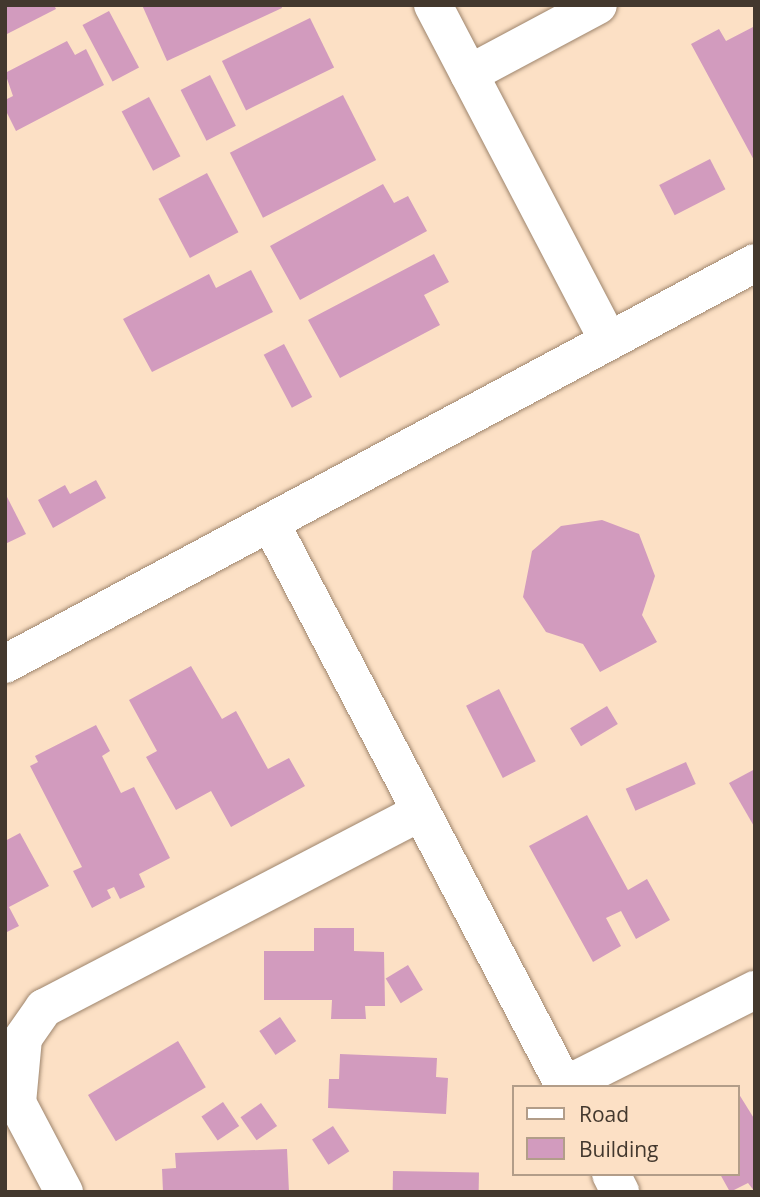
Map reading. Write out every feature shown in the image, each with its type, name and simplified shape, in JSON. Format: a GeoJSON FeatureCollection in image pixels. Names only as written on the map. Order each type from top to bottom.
{"type":"FeatureCollection","features":[{"type":"Feature","properties":{"kind":"street"},"geometry":{"type":"LineString","coordinates":[[433,5],[607,338]]}},
{"type":"Feature","properties":{"kind":"street"},"geometry":{"type":"LineString","coordinates":[[469,74],[598,5]]}},
{"type":"Feature","properties":{"kind":"street"},"geometry":{"type":"LineString","coordinates":[[5,664],[271,524],[607,338],[755,263]]}},
{"type":"Feature","properties":{"kind":"street"},"geometry":{"type":"LineString","coordinates":[[271,524],[564,1085]]}},
{"type":"Feature","properties":{"kind":"street"},"geometry":{"type":"LineString","coordinates":[[64,1192],[17,1103],[23,1038],[44,1008],[421,811]]}},
{"type":"Feature","properties":{"kind":"street"},"geometry":{"type":"LineString","coordinates":[[567,1085],[755,990]]}},
{"type":"Feature","properties":{"kind":"street"},"geometry":{"type":"LineString","coordinates":[[612,1176],[620,1192]]}},
{"type":"Feature","properties":{"kind":"building"},"geometry":{"type":"Polygon","coordinates":[[[5,5],[54,5],[56,9],[5,35],[5,5]]]}},
{"type":"Feature","properties":{"kind":"building"},"geometry":{"type":"Polygon","coordinates":[[[142,5],[281,5],[282,8],[167,61],[142,5]]]}},
{"type":"Feature","properties":{"kind":"building"},"geometry":{"type":"Polygon","coordinates":[[[109,11],[139,68],[113,82],[83,25],[109,11]]]}},
{"type":"Feature","properties":{"kind":"building"},"geometry":{"type":"Polygon","coordinates":[[[310,18],[334,67],[246,110],[222,61],[310,18]]]}},
{"type":"Feature","properties":{"kind":"building"},"geometry":{"type":"Polygon","coordinates":[[[755,26],[755,162],[691,44],[719,29],[726,41],[755,26]]]}},
{"type":"Feature","properties":{"kind":"building"},"geometry":{"type":"Polygon","coordinates":[[[67,41],[75,55],[86,49],[104,85],[16,131],[5,109],[5,100],[13,96],[5,73],[67,41]]]}},
{"type":"Feature","properties":{"kind":"building"},"geometry":{"type":"Polygon","coordinates":[[[210,75],[236,126],[206,141],[181,90],[210,75]]]}},
{"type":"Feature","properties":{"kind":"building"},"geometry":{"type":"Polygon","coordinates":[[[343,95],[376,160],[263,218],[230,153],[343,95]]]}},
{"type":"Feature","properties":{"kind":"building"},"geometry":{"type":"Polygon","coordinates":[[[149,97],[180,156],[153,171],[122,112],[149,97]]]}},
{"type":"Feature","properties":{"kind":"building"},"geometry":{"type":"Polygon","coordinates":[[[710,159],[725,189],[675,215],[659,185],[710,159]]]}},
{"type":"Feature","properties":{"kind":"building"},"geometry":{"type":"Polygon","coordinates":[[[207,173],[238,232],[190,258],[158,199],[207,173]]]}},
{"type":"Feature","properties":{"kind":"building"},"geometry":{"type":"Polygon","coordinates":[[[383,184],[394,203],[408,196],[427,231],[300,300],[270,246],[383,184]]]}},
{"type":"Feature","properties":{"kind":"building"},"geometry":{"type":"Polygon","coordinates":[[[434,254],[449,282],[424,295],[440,325],[340,378],[308,320],[434,254]]]}},
{"type":"Feature","properties":{"kind":"building"},"geometry":{"type":"Polygon","coordinates":[[[251,270],[273,312],[152,372],[123,319],[209,274],[216,288],[251,270]]]}},
{"type":"Feature","properties":{"kind":"building"},"geometry":{"type":"Polygon","coordinates":[[[284,344],[312,397],[292,408],[264,355],[284,344]]]}},
{"type":"Feature","properties":{"kind":"building"},"geometry":{"type":"Polygon","coordinates":[[[96,480],[106,498],[53,528],[38,500],[65,485],[70,494],[96,480]]]}},
{"type":"Feature","properties":{"kind":"building"},"geometry":{"type":"Polygon","coordinates":[[[5,493],[26,534],[5,544],[5,493]]]}},
{"type":"Feature","properties":{"kind":"building"},"geometry":{"type":"Polygon","coordinates":[[[602,520],[639,534],[655,576],[642,615],[657,642],[600,672],[583,644],[546,632],[523,597],[532,551],[561,526],[602,520]]]}},
{"type":"Feature","properties":{"kind":"building"},"geometry":{"type":"Polygon","coordinates":[[[191,666],[222,719],[236,711],[268,769],[289,758],[305,786],[231,827],[211,791],[176,810],[146,757],[157,751],[129,700],[191,666]]]}},
{"type":"Feature","properties":{"kind":"building"},"geometry":{"type":"Polygon","coordinates":[[[499,689],[536,761],[503,778],[466,706],[499,689]]]}},
{"type":"Feature","properties":{"kind":"building"},"geometry":{"type":"Polygon","coordinates":[[[607,706],[618,724],[581,746],[570,728],[607,706]]]}},
{"type":"Feature","properties":{"kind":"building"},"geometry":{"type":"Polygon","coordinates":[[[96,725],[110,751],[102,756],[121,793],[134,787],[170,858],[139,874],[145,887],[120,899],[114,887],[107,890],[111,898],[92,908],[73,871],[82,867],[30,766],[38,762],[35,756],[96,725]]]}},
{"type":"Feature","properties":{"kind":"building"},"geometry":{"type":"Polygon","coordinates":[[[686,762],[696,784],[635,811],[626,789],[686,762]]]}},
{"type":"Feature","properties":{"kind":"building"},"geometry":{"type":"Polygon","coordinates":[[[755,769],[755,828],[729,783],[755,769]]]}},
{"type":"Feature","properties":{"kind":"building"},"geometry":{"type":"Polygon","coordinates":[[[587,815],[628,890],[647,879],[670,920],[636,939],[621,911],[606,918],[621,946],[593,962],[529,846],[587,815]]]}},
{"type":"Feature","properties":{"kind":"building"},"geometry":{"type":"Polygon","coordinates":[[[20,833],[49,886],[9,907],[19,926],[5,933],[5,841],[20,833]]]}},
{"type":"Feature","properties":{"kind":"building"},"geometry":{"type":"Polygon","coordinates":[[[314,928],[354,928],[354,951],[384,952],[385,1006],[365,1006],[366,1019],[331,1019],[332,1000],[264,1000],[264,951],[314,951],[314,928]]]}},
{"type":"Feature","properties":{"kind":"building"},"geometry":{"type":"Polygon","coordinates":[[[408,965],[423,990],[401,1003],[386,978],[408,965]]]}},
{"type":"Feature","properties":{"kind":"building"},"geometry":{"type":"Polygon","coordinates":[[[280,1017],[296,1041],[275,1055],[259,1031],[280,1017]]]}},
{"type":"Feature","properties":{"kind":"building"},"geometry":{"type":"Polygon","coordinates":[[[178,1041],[206,1087],[116,1141],[88,1095],[178,1041]]]}},
{"type":"Feature","properties":{"kind":"building"},"geometry":{"type":"Polygon","coordinates":[[[340,1054],[437,1058],[436,1077],[448,1078],[446,1114],[328,1108],[329,1079],[339,1079],[340,1054]]]}},
{"type":"Feature","properties":{"kind":"building"},"geometry":{"type":"Polygon","coordinates":[[[739,1094],[755,1120],[755,1192],[748,1183],[730,1192],[721,1176],[739,1176],[739,1094]]]}},
{"type":"Feature","properties":{"kind":"building"},"geometry":{"type":"Polygon","coordinates":[[[223,1102],[239,1126],[218,1141],[201,1117],[223,1102]]]}},
{"type":"Feature","properties":{"kind":"building"},"geometry":{"type":"Polygon","coordinates":[[[261,1103],[277,1126],[257,1140],[241,1117],[261,1103]]]}},
{"type":"Feature","properties":{"kind":"building"},"geometry":{"type":"Polygon","coordinates":[[[333,1126],[349,1151],[328,1165],[312,1140],[333,1126]]]}},
{"type":"Feature","properties":{"kind":"building"},"geometry":{"type":"Polygon","coordinates":[[[287,1149],[289,1192],[163,1192],[162,1169],[176,1168],[175,1153],[287,1149]]]}},
{"type":"Feature","properties":{"kind":"building"},"geometry":{"type":"Polygon","coordinates":[[[393,1171],[479,1173],[479,1192],[393,1192],[393,1171]]]}}]}
